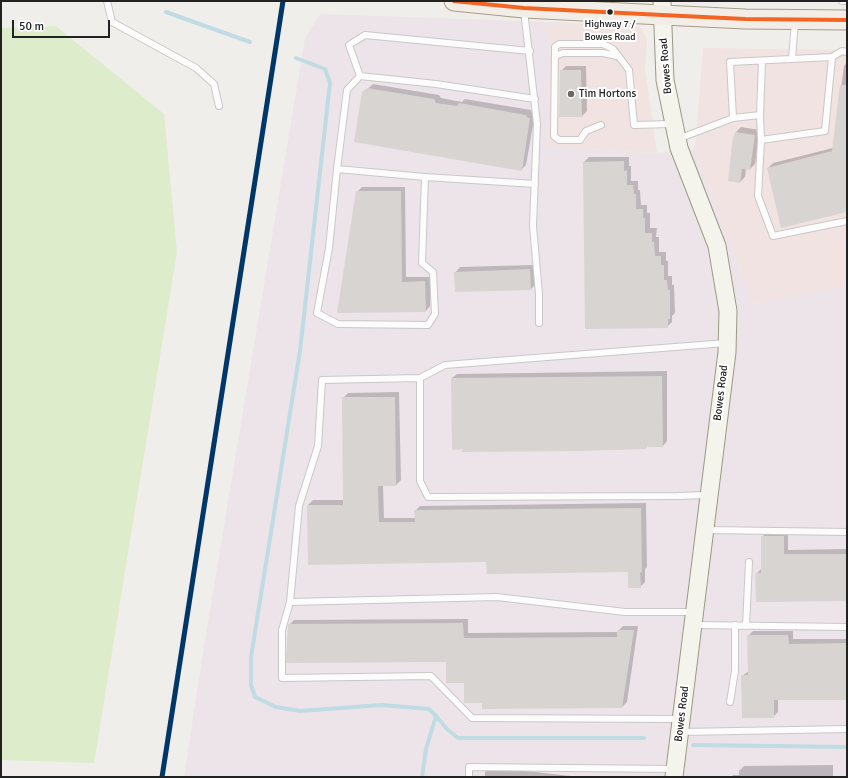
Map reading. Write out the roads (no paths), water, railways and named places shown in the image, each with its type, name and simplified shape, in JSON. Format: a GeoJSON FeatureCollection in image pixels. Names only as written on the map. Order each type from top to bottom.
{"type":"FeatureCollection","features":[{"type":"Feature","properties":{"kind":"main road"},"geometry":{"type":"LineString","coordinates":[[454,1],[524,8],[662,8],[795,19],[847,20]]}},
{"type":"Feature","properties":{"kind":"street","name":"Bowes Road"},"geometry":{"type":"LineString","coordinates":[[662,8],[665,80],[675,132],[679,148],[717,246],[728,311],[727,343],[674,773]]}},
{"type":"Feature","properties":{"kind":"lane"},"geometry":{"type":"LineString","coordinates":[[107,1],[112,22],[196,68],[214,84],[219,106]]}},
{"type":"Feature","properties":{"kind":"lane"},"geometry":{"type":"LineString","coordinates":[[842,1],[847,1]]}},
{"type":"Feature","properties":{"kind":"lane"},"geometry":{"type":"LineString","coordinates":[[524,8],[537,124],[533,226],[539,294],[539,323]]}},
{"type":"Feature","properties":{"kind":"lane"},"geometry":{"type":"LineString","coordinates":[[792,58],[795,19]]}},
{"type":"Feature","properties":{"kind":"lane"},"geometry":{"type":"LineString","coordinates":[[360,76],[348,45],[365,35],[530,51]]}},
{"type":"Feature","properties":{"kind":"lane"},"geometry":{"type":"LineString","coordinates":[[601,125],[586,131],[580,140],[559,140],[554,136],[555,47],[559,44],[603,44],[613,49],[629,70],[634,125],[675,132],[733,118],[760,115]]}},
{"type":"Feature","properties":{"kind":"lane"},"geometry":{"type":"LineString","coordinates":[[733,118],[730,62],[832,57],[842,52],[847,52]]}},
{"type":"Feature","properties":{"kind":"lane"},"geometry":{"type":"LineString","coordinates":[[555,56],[563,53],[603,53],[617,56]]}},
{"type":"Feature","properties":{"kind":"lane"},"geometry":{"type":"LineString","coordinates":[[761,140],[824,130],[832,57]]}},
{"type":"Feature","properties":{"kind":"lane"},"geometry":{"type":"LineString","coordinates":[[762,61],[760,115],[761,140],[758,196],[773,236],[847,221]]}},
{"type":"Feature","properties":{"kind":"lane"},"geometry":{"type":"LineString","coordinates":[[360,76],[436,84],[534,99]]}},
{"type":"Feature","properties":{"kind":"lane"},"geometry":{"type":"LineString","coordinates":[[360,76],[347,90],[329,248],[317,313],[338,324],[428,325],[435,314],[433,272],[422,263],[425,177]]}},
{"type":"Feature","properties":{"kind":"lane"},"geometry":{"type":"LineString","coordinates":[[337,169],[425,177],[535,184]]}},
{"type":"Feature","properties":{"kind":"lane"},"geometry":{"type":"LineString","coordinates":[[727,343],[445,365],[420,378],[322,380],[318,446],[299,506],[290,602],[282,630],[282,678],[431,676],[472,718],[847,729]]}},
{"type":"Feature","properties":{"kind":"lane"},"geometry":{"type":"LineString","coordinates":[[420,378],[420,481],[428,497],[670,496],[709,494]]}},
{"type":"Feature","properties":{"kind":"lane"},"geometry":{"type":"LineString","coordinates":[[704,530],[847,532]]}},
{"type":"Feature","properties":{"kind":"lane"},"geometry":{"type":"LineString","coordinates":[[746,626],[748,562]]}},
{"type":"Feature","properties":{"kind":"lane"},"geometry":{"type":"LineString","coordinates":[[290,602],[497,597],[746,626],[847,627]]}},
{"type":"Feature","properties":{"kind":"lane"},"geometry":{"type":"LineString","coordinates":[[730,702],[735,671],[735,625]]}},
{"type":"Feature","properties":{"kind":"lane"},"geometry":{"type":"LineString","coordinates":[[469,777],[470,767],[674,773]]}},
{"type":"Feature","properties":{"kind":"waterway"},"geometry":{"type":"LineString","coordinates":[[166,12],[250,42]]}},
{"type":"Feature","properties":{"kind":"waterway"},"geometry":{"type":"LineString","coordinates":[[296,58],[325,69],[330,83],[300,351],[251,657],[251,685],[255,697],[276,707],[300,711],[382,705],[429,709],[447,729],[458,738],[644,738]]}},
{"type":"Feature","properties":{"kind":"waterway"},"geometry":{"type":"LineString","coordinates":[[422,777],[426,749],[436,716]]}},
{"type":"Feature","properties":{"kind":"waterway"},"geometry":{"type":"LineString","coordinates":[[693,745],[847,747]]}},
{"type":"Feature","properties":{"kind":"place","name":"Highway 7 / Bowes Road"},"geometry":{"type":"Point","coordinates":[610,12]}},
{"type":"Feature","properties":{"kind":"place","name":"Tim Hortons"},"geometry":{"type":"Point","coordinates":[571,94]}}]}
